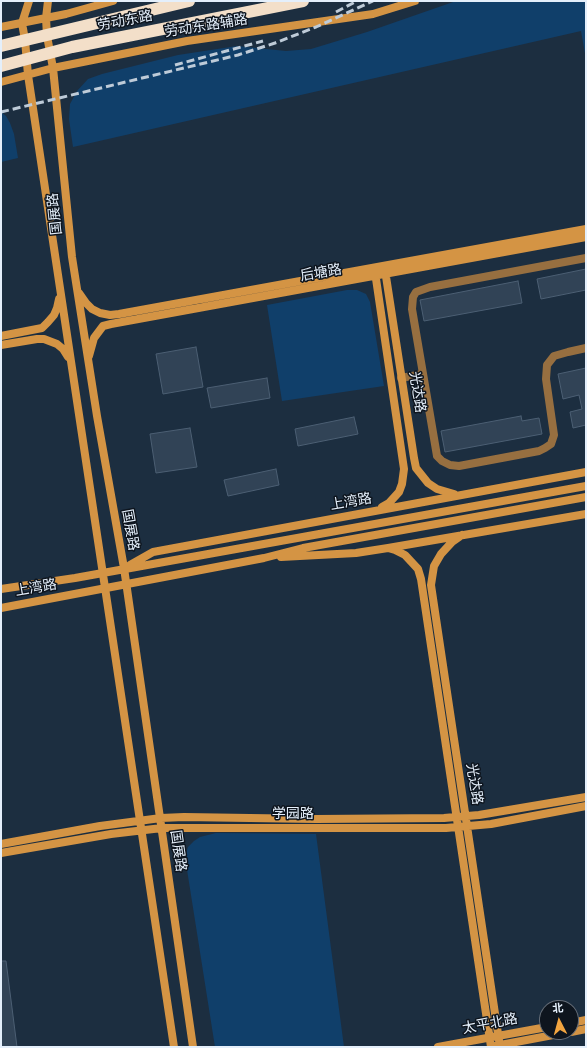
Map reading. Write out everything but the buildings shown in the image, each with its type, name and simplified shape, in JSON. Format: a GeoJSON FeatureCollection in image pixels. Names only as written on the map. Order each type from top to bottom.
{"type":"FeatureCollection","features":[{"type":"Feature","properties":{"kind":"highway","name":"劳动东路"},"geometry":{"type":"LineString","coordinates":[[1,46],[189,1]]}},
{"type":"Feature","properties":{"kind":"highway","name":"劳动东路"},"geometry":{"type":"LineString","coordinates":[[1,66],[72,47],[303,1]]}},
{"type":"Feature","properties":{"kind":"main road"},"geometry":{"type":"LineString","coordinates":[[22,23],[29,1]]}},
{"type":"Feature","properties":{"kind":"main road","name":"国展路"},"geometry":{"type":"LineString","coordinates":[[48,1],[46,18],[47,36],[53,68],[72,257],[124,568],[193,1047]]}},
{"type":"Feature","properties":{"kind":"main road"},"geometry":{"type":"LineString","coordinates":[[1,28],[113,1]]}},
{"type":"Feature","properties":{"kind":"main road","name":"劳动东路辅路"},"geometry":{"type":"LineString","coordinates":[[1,82],[53,68],[187,41],[373,14],[415,1]]}},
{"type":"Feature","properties":{"kind":"main road","name":"国展路"},"geometry":{"type":"LineString","coordinates":[[22,23],[60,292],[174,1047]]}},
{"type":"Feature","properties":{"kind":"main road","name":"后塘路"},"geometry":{"type":"LineString","coordinates":[[89,365],[90,351],[94,338],[103,326],[376,276],[385,270],[586,229]]}},
{"type":"Feature","properties":{"kind":"main road","name":"后塘路"},"geometry":{"type":"LineString","coordinates":[[77,288],[86,303],[92,309],[100,313],[110,315],[375,267],[385,270],[586,237]]}},
{"type":"Feature","properties":{"kind":"main road","name":"光达路"},"geometry":{"type":"LineString","coordinates":[[375,267],[404,469],[402,484],[399,492],[389,503],[376,510]]}},
{"type":"Feature","properties":{"kind":"main road","name":"光达路"},"geometry":{"type":"LineString","coordinates":[[385,270],[416,468],[428,483],[437,489],[455,494],[461,494]]}},
{"type":"Feature","properties":{"kind":"main road"},"geometry":{"type":"LineString","coordinates":[[1,336],[42,328],[58,308],[60,292]]}},
{"type":"Feature","properties":{"kind":"main road"},"geometry":{"type":"LineString","coordinates":[[1,345],[44,339],[57,344],[64,349],[72,368]]}},
{"type":"Feature","properties":{"kind":"main road","name":"上湾路"},"geometry":{"type":"LineString","coordinates":[[124,568],[153,552],[586,472]]}},
{"type":"Feature","properties":{"kind":"main road","name":"上湾路"},"geometry":{"type":"LineString","coordinates":[[1,589],[583,486]]}},
{"type":"Feature","properties":{"kind":"main road","name":"上湾路"},"geometry":{"type":"LineString","coordinates":[[1,608],[264,558],[303,548],[584,497]]}},
{"type":"Feature","properties":{"kind":"main road","name":"上湾路"},"geometry":{"type":"LineString","coordinates":[[264,558],[356,553],[586,514]]}},
{"type":"Feature","properties":{"kind":"main road","name":"光达路"},"geometry":{"type":"LineString","coordinates":[[462,535],[452,542],[441,554],[434,566],[431,584],[500,1046]]}},
{"type":"Feature","properties":{"kind":"main road","name":"光达路"},"geometry":{"type":"LineString","coordinates":[[388,548],[406,555],[418,569],[422,579],[490,1047]]}},
{"type":"Feature","properties":{"kind":"main road","name":"学园路"},"geometry":{"type":"LineString","coordinates":[[1,844],[100,826],[161,818],[457,818],[586,797]]}},
{"type":"Feature","properties":{"kind":"main road","name":"学园路"},"geometry":{"type":"LineString","coordinates":[[1,853],[141,829],[458,827],[491,824],[586,806]]}},
{"type":"Feature","properties":{"kind":"main road","name":"太平北路"},"geometry":{"type":"LineString","coordinates":[[438,1047],[539,1028]]}},
{"type":"Feature","properties":{"kind":"main road","name":"太平北路"},"geometry":{"type":"LineString","coordinates":[[490,1047],[539,1038]]}},
{"type":"Feature","properties":{"kind":"street"},"geometry":{"type":"LineString","coordinates":[[586,258],[430,287],[416,292],[413,297],[412,309],[437,456],[442,461],[450,465],[459,466],[539,451],[551,444],[554,436],[546,379],[547,365],[554,356],[586,348]]}},
{"type":"Feature","properties":{"kind":"street"},"geometry":{"type":"LineString","coordinates":[[401,378],[423,374]]}},
{"type":"Feature","properties":{"kind":"shaded area"},"geometry":{"type":"Polygon","coordinates":[[[456,1],[586,1],[586,59],[581,31],[73,147],[69,119],[70,104],[77,91],[88,79],[102,74],[178,55],[237,46],[286,51],[311,49],[367,32],[456,1]]]}},
{"type":"Feature","properties":{"kind":"shaded area"},"geometry":{"type":"Polygon","coordinates":[[[1,112],[6,116],[10,123],[14,134],[18,158],[1,162],[1,112]]]}},
{"type":"Feature","properties":{"kind":"shaded area"},"geometry":{"type":"Polygon","coordinates":[[[347,290],[357,290],[366,294],[370,302],[384,386],[282,401],[267,305],[347,290]]]}},
{"type":"Feature","properties":{"kind":"shaded area"},"geometry":{"type":"Polygon","coordinates":[[[216,833],[316,834],[344,1047],[215,1047],[185,857],[188,847],[194,841],[200,837],[216,833]]]}},
{"type":"Feature","properties":{"kind":"railway"},"geometry":{"type":"LineString","coordinates":[[336,12],[357,1]]}},
{"type":"Feature","properties":{"kind":"railway"},"geometry":{"type":"LineString","coordinates":[[1,112],[238,55],[275,43],[316,27],[373,1]]}},
{"type":"Feature","properties":{"kind":"railway"},"geometry":{"type":"LineString","coordinates":[[175,65],[263,41]]}}]}
